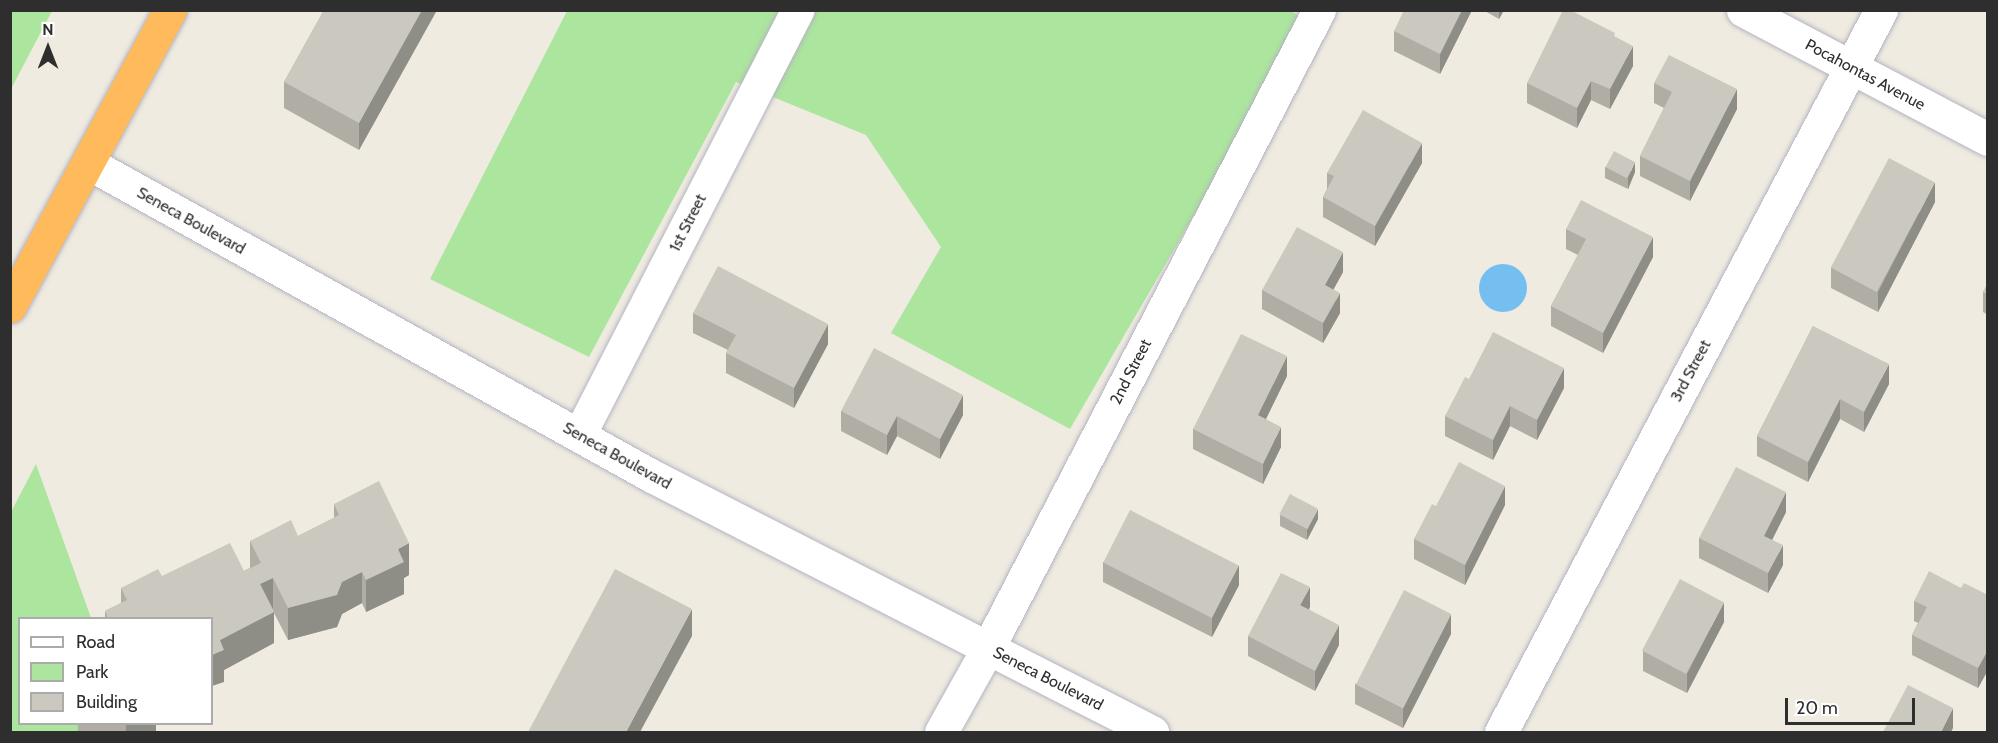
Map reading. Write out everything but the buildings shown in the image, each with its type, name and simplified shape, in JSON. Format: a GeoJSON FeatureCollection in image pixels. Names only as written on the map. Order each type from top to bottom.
{"type":"FeatureCollection","features":[{"type":"Feature","properties":{"kind":"highway"},"geometry":{"type":"LineString","coordinates":[[10,306],[90,164],[170,10]]}},
{"type":"Feature","properties":{"kind":"street","name":"1st Street"},"geometry":{"type":"LineString","coordinates":[[579,435],[797,10]]}},
{"type":"Feature","properties":{"kind":"street","name":"2nd Street"},"geometry":{"type":"LineString","coordinates":[[940,732],[988,648],[1319,10]]}},
{"type":"Feature","properties":{"kind":"street","name":"Pocahontas Avenue"},"geometry":{"type":"LineString","coordinates":[[1743,10],[1988,139]]}},
{"type":"Feature","properties":{"kind":"street","name":"3rd Street"},"geometry":{"type":"LineString","coordinates":[[1501,732],[1881,10]]}},
{"type":"Feature","properties":{"kind":"street","name":"Seneca Boulevard"},"geometry":{"type":"LineString","coordinates":[[90,164],[652,476],[1152,732]]}},
{"type":"Feature","properties":{"kind":"green space"},"geometry":{"type":"Polygon","coordinates":[[[1289,10],[1307,20],[1070,429],[891,333],[941,247],[866,135],[736,82],[589,357],[430,279],[567,11],[1289,10]]]}},
{"type":"Feature","properties":{"kind":"green space"},"geometry":{"type":"Polygon","coordinates":[[[10,11],[52,11],[11,89],[10,11]]]}},
{"type":"Feature","properties":{"kind":"green space"},"geometry":{"type":"Polygon","coordinates":[[[36,464],[91,617],[18,617],[18,725],[129,725],[132,732],[11,732],[11,512],[36,464]]]}},
{"type":"Feature","properties":{"kind":"water"},"geometry":{"type":"Polygon","coordinates":[[[1498,264],[1508,264],[1520,271],[1527,283],[1527,293],[1520,305],[1508,312],[1498,312],[1483,301],[1479,293],[1479,283],[1490,268],[1498,264]]]}}]}
